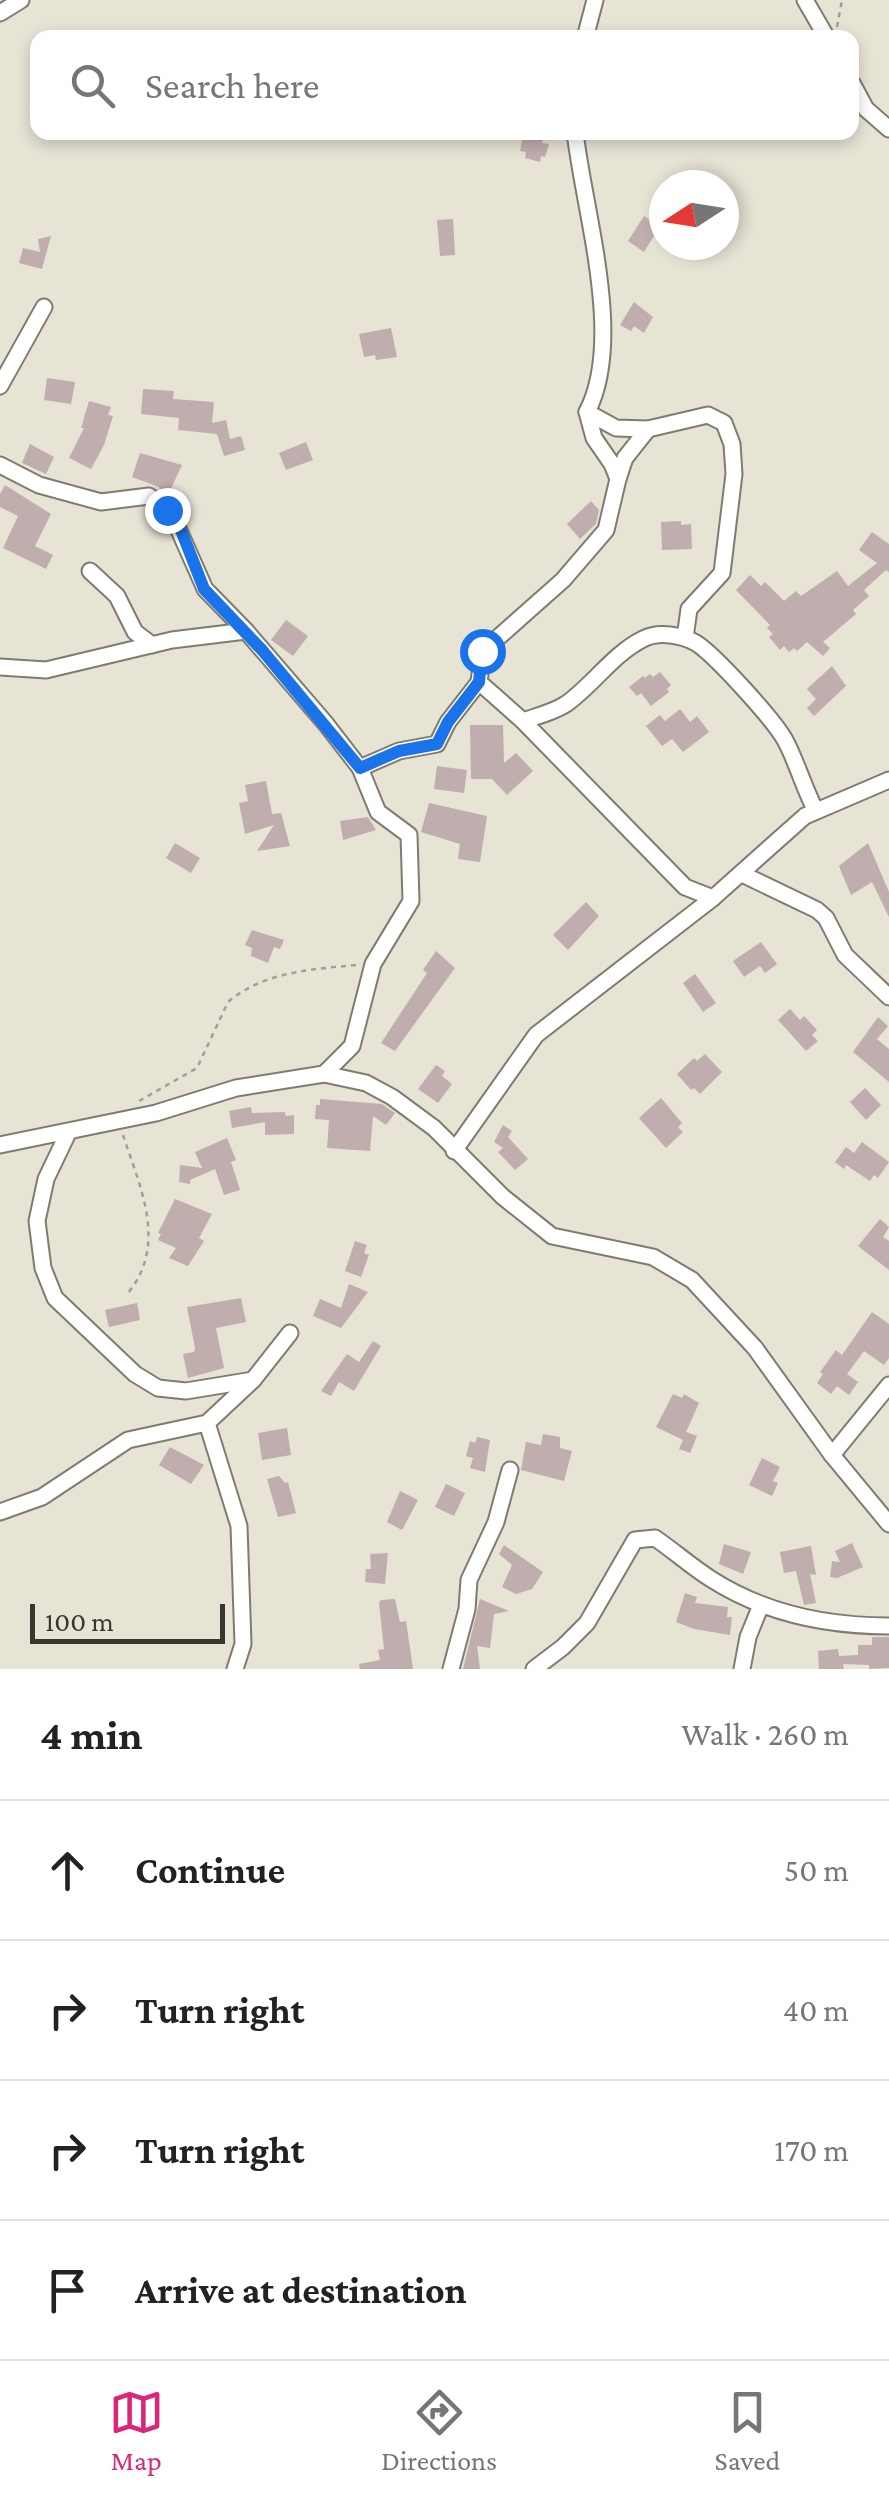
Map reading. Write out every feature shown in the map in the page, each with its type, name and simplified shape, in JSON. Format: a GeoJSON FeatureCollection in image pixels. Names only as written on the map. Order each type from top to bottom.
{"type":"FeatureCollection","features":[{"type":"Feature","properties":{"kind":"street"},"geometry":{"type":"LineString","coordinates":[[0,13],[21,0]]}},
{"type":"Feature","properties":{"kind":"street"},"geometry":{"type":"LineString","coordinates":[[587,30],[595,0]]}},
{"type":"Feature","properties":{"kind":"street"},"geometry":{"type":"LineString","coordinates":[[804,0],[825,30]]}},
{"type":"Feature","properties":{"kind":"street"},"geometry":{"type":"LineString","coordinates":[[859,96],[866,109],[889,128]]}},
{"type":"Feature","properties":{"kind":"street"},"geometry":{"type":"LineString","coordinates":[[575,140],[597,260],[602,330],[598,390],[587,412],[594,438],[618,479]]}},
{"type":"Feature","properties":{"kind":"street"},"geometry":{"type":"LineString","coordinates":[[0,386],[44,307]]}},
{"type":"Feature","properties":{"kind":"street"},"geometry":{"type":"LineString","coordinates":[[587,412],[616,428],[648,430],[708,415],[724,424],[732,444],[734,474],[722,573],[689,609],[685,638]]}},
{"type":"Feature","properties":{"kind":"street"},"geometry":{"type":"LineString","coordinates":[[360,768],[399,751],[437,744],[448,722],[479,682],[482,651],[563,580],[606,530],[625,458],[648,430]]}},
{"type":"Feature","properties":{"kind":"street"},"geometry":{"type":"LineString","coordinates":[[0,464],[39,485],[102,502],[148,496],[174,519],[204,589],[246,631],[360,768],[378,812],[409,835],[411,901],[373,964],[352,1046],[324,1074]]}},
{"type":"Feature","properties":{"kind":"street"},"geometry":{"type":"LineString","coordinates":[[90,571],[118,596],[135,632],[152,645]]}},
{"type":"Feature","properties":{"kind":"street"},"geometry":{"type":"LineString","coordinates":[[0,668],[46,670],[152,645],[246,631]]}},
{"type":"Feature","properties":{"kind":"street"},"geometry":{"type":"LineString","coordinates":[[523,721],[565,705],[644,638],[656,634],[685,638],[700,645],[764,711],[786,742],[816,811]]}},
{"type":"Feature","properties":{"kind":"street"},"geometry":{"type":"LineString","coordinates":[[479,682],[523,721],[686,887],[713,898]]}},
{"type":"Feature","properties":{"kind":"street"},"geometry":{"type":"LineString","coordinates":[[454,1151],[536,1035],[713,898],[805,816],[889,780]]}},
{"type":"Feature","properties":{"kind":"street"},"geometry":{"type":"LineString","coordinates":[[742,874],[817,910],[826,918],[845,955],[889,997]]}},
{"type":"Feature","properties":{"kind":"street"},"geometry":{"type":"LineString","coordinates":[[0,1145],[119,1122],[236,1088],[324,1074],[366,1083],[434,1128],[454,1151],[552,1236],[653,1258],[692,1280],[756,1348],[832,1455],[889,1524]]}},
{"type":"Feature","properties":{"kind":"street"},"geometry":{"type":"LineString","coordinates":[[68,1134],[46,1179],[37,1221],[43,1268],[55,1298],[135,1374],[158,1388],[186,1391],[254,1380]]}},
{"type":"Feature","properties":{"kind":"street"},"geometry":{"type":"LineString","coordinates":[[0,1512],[42,1496],[128,1440],[207,1424],[254,1380],[290,1332]]}},
{"type":"Feature","properties":{"kind":"street"},"geometry":{"type":"LineString","coordinates":[[832,1455],[889,1385]]}},
{"type":"Feature","properties":{"kind":"street"},"geometry":{"type":"LineString","coordinates":[[207,1424],[239,1526],[242,1644],[235,1669]]}},
{"type":"Feature","properties":{"kind":"street"},"geometry":{"type":"LineString","coordinates":[[451,1669],[467,1609],[469,1580],[496,1522],[510,1470]]}},
{"type":"Feature","properties":{"kind":"street"},"geometry":{"type":"LineString","coordinates":[[534,1669],[587,1622],[635,1540],[654,1538],[712,1580],[760,1605],[827,1621],[889,1626]]}},
{"type":"Feature","properties":{"kind":"street"},"geometry":{"type":"LineString","coordinates":[[742,1669],[760,1605]]}},
{"type":"Feature","properties":{"kind":"path"},"geometry":{"type":"LineString","coordinates":[[833,30],[842,0]]}},
{"type":"Feature","properties":{"kind":"path"},"geometry":{"type":"LineString","coordinates":[[128,1293],[142,1272],[150,1221],[119,1122],[136,1102],[197,1068],[228,1002],[236,995],[277,976],[373,964]]}},
{"type":"Feature","properties":{"kind":"building"},"geometry":{"type":"Polygon","coordinates":[[[522,140],[549,144],[540,162],[525,158],[526,152],[520,151],[522,140]]]}},
{"type":"Feature","properties":{"kind":"building"},"geometry":{"type":"Polygon","coordinates":[[[644,216],[649,219],[649,244],[644,252],[628,241],[644,216]]]}},
{"type":"Feature","properties":{"kind":"building"},"geometry":{"type":"Polygon","coordinates":[[[453,219],[455,255],[440,256],[437,220],[453,219]]]}},
{"type":"Feature","properties":{"kind":"building"},"geometry":{"type":"Polygon","coordinates":[[[51,236],[42,269],[19,263],[23,248],[40,252],[38,239],[51,236]]]}},
{"type":"Feature","properties":{"kind":"building"},"geometry":{"type":"Polygon","coordinates":[[[634,302],[653,317],[644,333],[634,326],[631,331],[620,325],[634,302]]]}},
{"type":"Feature","properties":{"kind":"building"},"geometry":{"type":"Polygon","coordinates":[[[391,328],[397,357],[364,357],[359,334],[391,328]]]}},
{"type":"Feature","properties":{"kind":"building"},"geometry":{"type":"Polygon","coordinates":[[[47,378],[75,382],[71,404],[44,400],[47,378]]]}},
{"type":"Feature","properties":{"kind":"building"},"geometry":{"type":"Polygon","coordinates":[[[143,389],[174,391],[173,399],[214,402],[212,423],[226,420],[230,439],[241,436],[245,450],[224,456],[217,434],[178,430],[179,418],[141,414],[143,389]]]}},
{"type":"Feature","properties":{"kind":"building"},"geometry":{"type":"Polygon","coordinates":[[[89,401],[111,407],[108,415],[113,416],[91,469],[69,458],[84,428],[89,401]]]}},
{"type":"Feature","properties":{"kind":"building"},"geometry":{"type":"Polygon","coordinates":[[[306,442],[313,460],[286,470],[279,453],[306,442]]]}},
{"type":"Feature","properties":{"kind":"building"},"geometry":{"type":"Polygon","coordinates":[[[30,444],[54,457],[46,474],[22,463],[30,444]]]}},
{"type":"Feature","properties":{"kind":"building"},"geometry":{"type":"Polygon","coordinates":[[[140,453],[182,465],[167,497],[159,487],[132,477],[140,453]]]}},
{"type":"Feature","properties":{"kind":"building"},"geometry":{"type":"Polygon","coordinates":[[[5,485],[51,514],[35,546],[53,555],[46,569],[3,548],[18,516],[0,507],[5,485]]]}},
{"type":"Feature","properties":{"kind":"building"},"geometry":{"type":"Polygon","coordinates":[[[591,501],[599,510],[596,524],[580,539],[567,524],[591,501]]]}},
{"type":"Feature","properties":{"kind":"building"},"geometry":{"type":"Polygon","coordinates":[[[681,521],[681,525],[691,524],[692,549],[662,550],[661,522],[681,521]]]}},
{"type":"Feature","properties":{"kind":"building"},"geometry":{"type":"Polygon","coordinates":[[[872,532],[889,544],[889,572],[886,570],[864,590],[869,596],[853,610],[856,614],[823,642],[830,648],[823,656],[807,642],[797,651],[794,648],[789,652],[784,646],[780,650],[769,637],[773,634],[767,628],[770,625],[736,590],[750,575],[761,586],[765,582],[784,601],[796,591],[801,596],[837,571],[848,586],[877,563],[859,550],[872,532]]]}},
{"type":"Feature","properties":{"kind":"building"},"geometry":{"type":"Polygon","coordinates":[[[286,620],[308,636],[293,656],[271,640],[286,620]]]}},
{"type":"Feature","properties":{"kind":"building"},"geometry":{"type":"Polygon","coordinates":[[[832,666],[846,686],[814,716],[807,708],[816,699],[807,689],[832,666]]]}},
{"type":"Feature","properties":{"kind":"building"},"geometry":{"type":"Polygon","coordinates":[[[660,672],[671,685],[669,692],[651,706],[641,693],[637,696],[629,687],[643,676],[653,677],[660,672]]]}},
{"type":"Feature","properties":{"kind":"building"},"geometry":{"type":"Polygon","coordinates":[[[680,709],[690,722],[697,716],[709,732],[683,752],[672,739],[662,746],[646,726],[660,715],[665,721],[680,709]]]}},
{"type":"Feature","properties":{"kind":"building"},"geometry":{"type":"Polygon","coordinates":[[[470,725],[503,725],[504,763],[516,753],[533,771],[507,795],[492,779],[471,779],[470,725]]]}},
{"type":"Feature","properties":{"kind":"building"},"geometry":{"type":"Polygon","coordinates":[[[437,766],[467,770],[464,793],[434,789],[437,766]]]}},
{"type":"Feature","properties":{"kind":"building"},"geometry":{"type":"Polygon","coordinates":[[[266,781],[272,814],[281,813],[290,846],[257,851],[274,825],[245,834],[239,803],[248,801],[245,785],[266,781]]]}},
{"type":"Feature","properties":{"kind":"building"},"geometry":{"type":"Polygon","coordinates":[[[429,803],[487,816],[480,862],[458,859],[460,844],[421,832],[429,803]]]}},
{"type":"Feature","properties":{"kind":"building"},"geometry":{"type":"Polygon","coordinates":[[[368,817],[376,830],[343,840],[340,821],[368,817]]]}},
{"type":"Feature","properties":{"kind":"building"},"geometry":{"type":"Polygon","coordinates":[[[175,843],[200,858],[191,873],[166,858],[175,843]]]}},
{"type":"Feature","properties":{"kind":"building"},"geometry":{"type":"Polygon","coordinates":[[[868,843],[889,892],[889,917],[872,882],[851,895],[839,866],[868,843]]]}},
{"type":"Feature","properties":{"kind":"building"},"geometry":{"type":"Polygon","coordinates":[[[586,902],[599,916],[568,950],[553,935],[586,902]]]}},
{"type":"Feature","properties":{"kind":"building"},"geometry":{"type":"Polygon","coordinates":[[[252,930],[284,940],[280,949],[274,947],[268,963],[251,956],[252,948],[245,945],[252,930]]]}},
{"type":"Feature","properties":{"kind":"building"},"geometry":{"type":"Polygon","coordinates":[[[761,942],[777,964],[765,973],[760,966],[744,977],[733,961],[761,942]]]}},
{"type":"Feature","properties":{"kind":"building"},"geometry":{"type":"Polygon","coordinates":[[[436,951],[455,968],[395,1051],[381,1043],[427,973],[423,970],[436,951]]]}},
{"type":"Feature","properties":{"kind":"building"},"geometry":{"type":"Polygon","coordinates":[[[695,974],[716,1003],[703,1012],[683,983],[695,974]]]}},
{"type":"Feature","properties":{"kind":"building"},"geometry":{"type":"Polygon","coordinates":[[[790,1009],[800,1020],[804,1016],[817,1030],[812,1035],[818,1041],[806,1051],[778,1020],[790,1009]]]}},
{"type":"Feature","properties":{"kind":"building"},"geometry":{"type":"Polygon","coordinates":[[[878,1017],[888,1026],[877,1039],[889,1049],[889,1082],[853,1052],[878,1017]]]}},
{"type":"Feature","properties":{"kind":"building"},"geometry":{"type":"Polygon","coordinates":[[[705,1054],[722,1072],[700,1094],[677,1074],[694,1058],[697,1061],[705,1054]]]}},
{"type":"Feature","properties":{"kind":"building"},"geometry":{"type":"Polygon","coordinates":[[[436,1065],[445,1071],[442,1076],[452,1084],[438,1103],[418,1089],[436,1065]]]}},
{"type":"Feature","properties":{"kind":"building"},"geometry":{"type":"Polygon","coordinates":[[[865,1088],[881,1105],[866,1120],[850,1102],[865,1088]]]}},
{"type":"Feature","properties":{"kind":"building"},"geometry":{"type":"Polygon","coordinates":[[[661,1098],[682,1123],[678,1127],[683,1132],[666,1148],[639,1118],[661,1098]]]}},
{"type":"Feature","properties":{"kind":"building"},"geometry":{"type":"Polygon","coordinates":[[[320,1099],[382,1104],[395,1113],[386,1125],[373,1116],[370,1151],[327,1148],[329,1120],[315,1119],[320,1099]]]}},
{"type":"Feature","properties":{"kind":"building"},"geometry":{"type":"Polygon","coordinates":[[[251,1107],[252,1113],[294,1115],[294,1134],[265,1135],[265,1122],[232,1128],[229,1111],[251,1107]]]}},
{"type":"Feature","properties":{"kind":"building"},"geometry":{"type":"Polygon","coordinates":[[[503,1125],[512,1131],[508,1137],[528,1159],[515,1170],[498,1152],[503,1148],[494,1142],[503,1125]]]}},
{"type":"Feature","properties":{"kind":"building"},"geometry":{"type":"Polygon","coordinates":[[[227,1138],[236,1160],[231,1162],[240,1190],[224,1195],[215,1169],[190,1180],[190,1184],[179,1182],[180,1165],[202,1168],[195,1152],[227,1138]]]}},
{"type":"Feature","properties":{"kind":"building"},"geometry":{"type":"Polygon","coordinates":[[[862,1142],[889,1162],[878,1178],[874,1175],[870,1181],[835,1162],[846,1147],[854,1153],[862,1142]]]}},
{"type":"Feature","properties":{"kind":"building"},"geometry":{"type":"Polygon","coordinates":[[[175,1199],[212,1214],[199,1238],[204,1241],[188,1266],[169,1258],[176,1248],[158,1240],[175,1199]]]}},
{"type":"Feature","properties":{"kind":"building"},"geometry":{"type":"Polygon","coordinates":[[[880,1219],[889,1227],[883,1237],[889,1241],[889,1270],[858,1246],[880,1219]]]}},
{"type":"Feature","properties":{"kind":"building"},"geometry":{"type":"Polygon","coordinates":[[[355,1241],[367,1245],[364,1253],[369,1255],[361,1277],[345,1271],[355,1241]]]}},
{"type":"Feature","properties":{"kind":"building"},"geometry":{"type":"Polygon","coordinates":[[[349,1284],[368,1292],[341,1328],[313,1316],[320,1299],[341,1308],[349,1284]]]}},
{"type":"Feature","properties":{"kind":"building"},"geometry":{"type":"Polygon","coordinates":[[[241,1298],[246,1322],[216,1328],[224,1368],[188,1378],[183,1354],[194,1352],[195,1348],[187,1307],[241,1298]]]}},
{"type":"Feature","properties":{"kind":"building"},"geometry":{"type":"Polygon","coordinates":[[[137,1303],[140,1320],[109,1327],[105,1310],[137,1303]]]}},
{"type":"Feature","properties":{"kind":"building"},"geometry":{"type":"Polygon","coordinates":[[[872,1312],[889,1324],[889,1358],[884,1365],[864,1351],[847,1374],[858,1382],[849,1395],[837,1386],[831,1394],[817,1383],[823,1374],[820,1372],[836,1350],[842,1355],[872,1312]]]}},
{"type":"Feature","properties":{"kind":"building"},"geometry":{"type":"Polygon","coordinates":[[[373,1341],[381,1346],[354,1391],[339,1382],[331,1396],[321,1391],[347,1354],[359,1362],[373,1341]]]}},
{"type":"Feature","properties":{"kind":"building"},"geometry":{"type":"Polygon","coordinates":[[[673,1394],[682,1398],[684,1394],[699,1403],[686,1432],[697,1436],[690,1453],[679,1449],[683,1440],[656,1427],[673,1394]]]}},
{"type":"Feature","properties":{"kind":"building"},"geometry":{"type":"Polygon","coordinates":[[[287,1428],[291,1455],[262,1460],[258,1433],[287,1428]]]}},
{"type":"Feature","properties":{"kind":"building"},"geometry":{"type":"Polygon","coordinates":[[[543,1434],[560,1437],[560,1448],[572,1451],[564,1481],[521,1470],[526,1442],[541,1445],[543,1434]]]}},
{"type":"Feature","properties":{"kind":"building"},"geometry":{"type":"Polygon","coordinates":[[[477,1437],[490,1440],[485,1472],[470,1468],[473,1458],[466,1456],[470,1441],[475,1443],[477,1437]]]}},
{"type":"Feature","properties":{"kind":"building"},"geometry":{"type":"Polygon","coordinates":[[[170,1447],[204,1465],[191,1484],[159,1465],[170,1447]]]}},
{"type":"Feature","properties":{"kind":"building"},"geometry":{"type":"Polygon","coordinates":[[[762,1458],[780,1467],[773,1481],[778,1483],[772,1496],[749,1485],[762,1458]]]}},
{"type":"Feature","properties":{"kind":"building"},"geometry":{"type":"Polygon","coordinates":[[[279,1476],[288,1482],[296,1513],[278,1517],[267,1479],[279,1476]]]}},
{"type":"Feature","properties":{"kind":"building"},"geometry":{"type":"Polygon","coordinates":[[[446,1484],[465,1493],[454,1516],[435,1507],[446,1484]]]}},
{"type":"Feature","properties":{"kind":"building"},"geometry":{"type":"Polygon","coordinates":[[[400,1491],[418,1500],[402,1530],[387,1522],[400,1491]]]}},
{"type":"Feature","properties":{"kind":"building"},"geometry":{"type":"Polygon","coordinates":[[[852,1543],[863,1567],[830,1577],[832,1561],[840,1562],[835,1551],[852,1543]]]}},
{"type":"Feature","properties":{"kind":"building"},"geometry":{"type":"Polygon","coordinates":[[[724,1544],[751,1552],[743,1574],[719,1564],[724,1544]]]}},
{"type":"Feature","properties":{"kind":"building"},"geometry":{"type":"Polygon","coordinates":[[[504,1545],[543,1572],[532,1589],[516,1594],[502,1587],[512,1565],[499,1554],[504,1545]]]}},
{"type":"Feature","properties":{"kind":"building"},"geometry":{"type":"Polygon","coordinates":[[[811,1546],[816,1575],[810,1574],[816,1603],[804,1605],[796,1571],[784,1573],[780,1552],[811,1546]]]}},
{"type":"Feature","properties":{"kind":"building"},"geometry":{"type":"Polygon","coordinates":[[[388,1553],[385,1584],[365,1582],[366,1569],[371,1569],[370,1554],[388,1553]]]}},
{"type":"Feature","properties":{"kind":"building"},"geometry":{"type":"Polygon","coordinates":[[[685,1593],[697,1597],[695,1603],[728,1607],[727,1617],[732,1617],[730,1635],[676,1622],[685,1593]]]}},
{"type":"Feature","properties":{"kind":"building"},"geometry":{"type":"Polygon","coordinates":[[[395,1599],[400,1622],[406,1621],[413,1669],[360,1669],[359,1664],[380,1660],[378,1650],[384,1649],[379,1603],[395,1599]]]}},
{"type":"Feature","properties":{"kind":"building"},"geometry":{"type":"Polygon","coordinates":[[[480,1599],[509,1611],[494,1614],[490,1648],[477,1646],[480,1669],[463,1669],[480,1599]]]}},
{"type":"Feature","properties":{"kind":"building"},"geometry":{"type":"Polygon","coordinates":[[[872,1637],[889,1637],[889,1668],[843,1664],[844,1669],[819,1669],[818,1651],[838,1649],[839,1656],[858,1655],[858,1645],[872,1645],[872,1637]]]}},
{"type":"Feature","properties":{"kind":"route"},"geometry":{"type":"LineString","coordinates":[[167,510],[181,530],[204,589],[262,650],[360,768],[399,751],[437,744],[448,722],[479,682],[482,651]]}}]}
